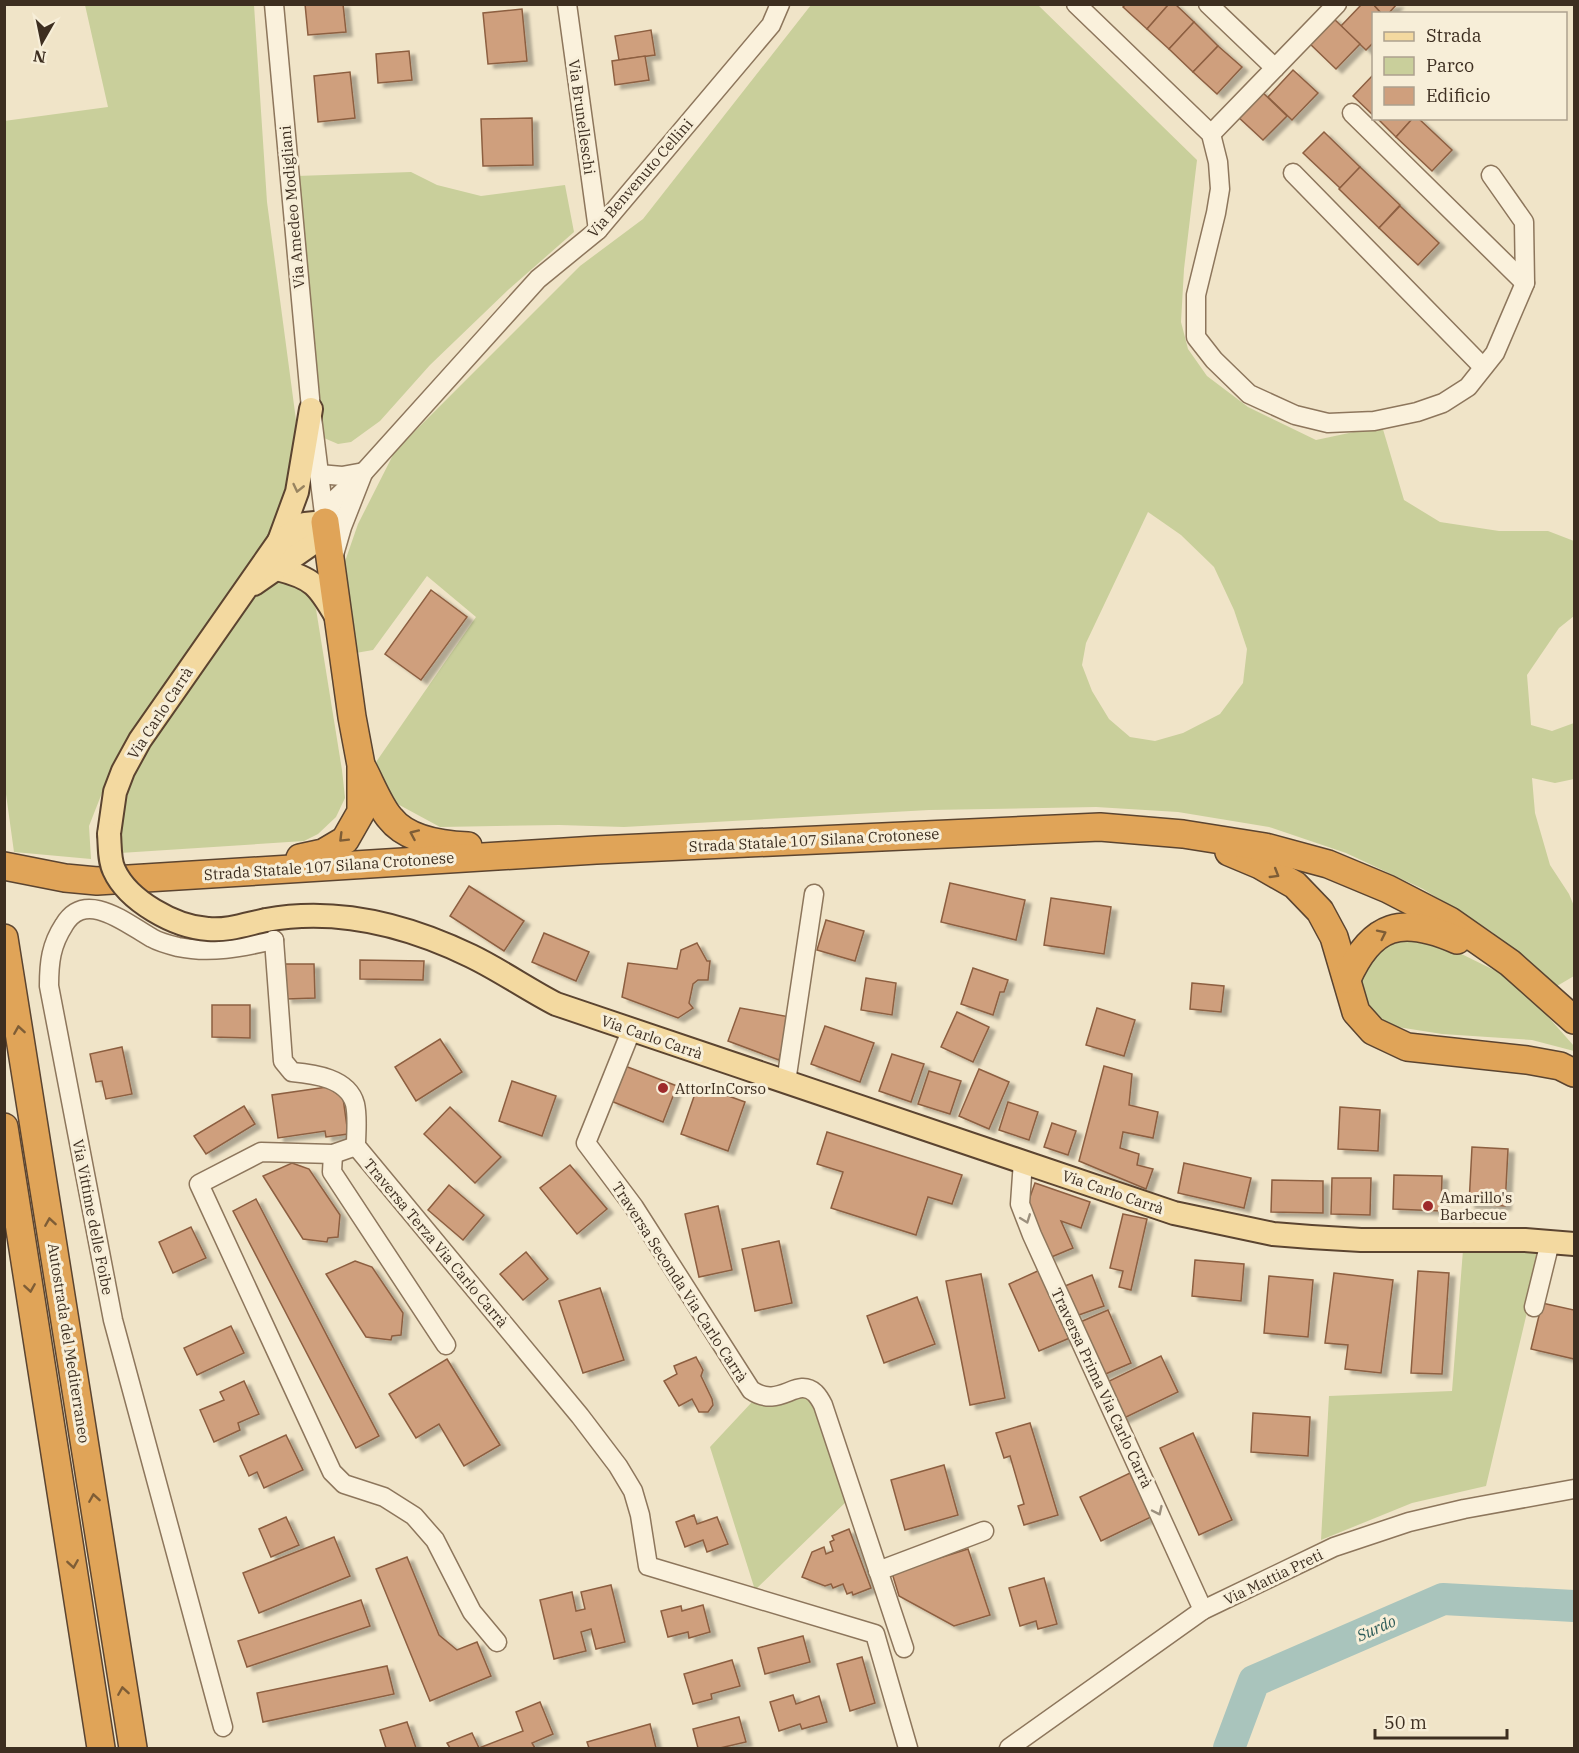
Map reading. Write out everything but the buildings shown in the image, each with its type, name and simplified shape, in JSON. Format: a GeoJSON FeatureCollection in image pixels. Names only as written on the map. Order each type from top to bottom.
{"type":"FeatureCollection","features":[{"type":"Feature","properties":{"kind":"highway"},"geometry":{"type":"LineString","coordinates":[[226,872],[323,853],[345,840],[361,812],[361,765],[337,617],[325,522]]}},
{"type":"Feature","properties":{"kind":"highway"},"geometry":{"type":"LineString","coordinates":[[361,765],[390,819],[411,835],[450,846],[596,850]]}},
{"type":"Feature","properties":{"kind":"highway","name":"Strada Statale 107 Silana Crotonese"},"geometry":{"type":"LineString","coordinates":[[4,866],[65,878],[97,881],[596,850],[1100,827],[1183,834],[1264,847],[1328,864],[1388,889],[1450,921],[1510,963],[1575,1020]]}},
{"type":"Feature","properties":{"kind":"highway"},"geometry":{"type":"LineString","coordinates":[[1183,834],[1260,865],[1295,885],[1320,911],[1334,937],[1356,1012],[1373,1031],[1407,1047],[1527,1060],[1560,1066],[1575,1073]]}},
{"type":"Feature","properties":{"kind":"highway"},"geometry":{"type":"LineString","coordinates":[[1347,979],[1356,958],[1373,938],[1388,930],[1409,926],[1433,929],[1510,963]]}},
{"type":"Feature","properties":{"kind":"highway","name":"Autostrada del Mediterraneo"},"geometry":{"type":"LineString","coordinates":[[4,938],[132,1749]]}},
{"type":"Feature","properties":{"kind":"highway","name":"Autostrada del Mediterraneo"},"geometry":{"type":"LineString","coordinates":[[4,1127],[101,1749]]}},
{"type":"Feature","properties":{"kind":"main road"},"geometry":{"type":"LineString","coordinates":[[279,541],[297,492],[311,409]]}},
{"type":"Feature","properties":{"kind":"main road","name":"Via Carlo Carrà"},"geometry":{"type":"LineString","coordinates":[[325,522],[305,524],[279,541],[170,695],[140,740],[123,771],[115,792],[109,834],[114,870],[141,903],[179,923],[207,929],[270,930],[296,915],[342,917],[415,933],[474,957],[556,1004],[1174,1213],[1273,1234],[1360,1240],[1525,1240],[1575,1244]]}},
{"type":"Feature","properties":{"kind":"main road","name":"Via Carlo Carrà"},"geometry":{"type":"LineString","coordinates":[[243,591],[310,545],[325,522]]}},
{"type":"Feature","properties":{"kind":"main road"},"geometry":{"type":"LineString","coordinates":[[278,569],[299,574],[320,588],[337,617]]}},
{"type":"Feature","properties":{"kind":"main road","name":"Via Carlo Carrà"},"geometry":{"type":"LineString","coordinates":[[1525,1240],[1575,1228]]}},
{"type":"Feature","properties":{"kind":"street","name":"Via Amedeo Modigliani"},"geometry":{"type":"LineString","coordinates":[[274,4],[311,409],[325,522]]}},
{"type":"Feature","properties":{"kind":"street","name":"Via Brunelleschi"},"geometry":{"type":"LineString","coordinates":[[567,4],[598,230]]}},
{"type":"Feature","properties":{"kind":"street","name":"Via Benvenuto Cellini"},"geometry":{"type":"LineString","coordinates":[[325,522],[337,511],[364,472],[538,279],[598,230],[771,25],[780,4]]}},
{"type":"Feature","properties":{"kind":"street"},"geometry":{"type":"LineString","coordinates":[[1076,4],[1211,134],[1218,162],[1220,189],[1196,295],[1196,337],[1214,360],[1249,394],[1295,415],[1328,423],[1374,421],[1417,412],[1443,403],[1468,387],[1495,353],[1526,283],[1524,222],[1491,175]]}},
{"type":"Feature","properties":{"kind":"street"},"geometry":{"type":"LineString","coordinates":[[1208,4],[1275,68]]}},
{"type":"Feature","properties":{"kind":"street"},"geometry":{"type":"LineString","coordinates":[[1211,134],[1333,6]]}},
{"type":"Feature","properties":{"kind":"street"},"geometry":{"type":"LineString","coordinates":[[1352,113],[1526,283]]}},
{"type":"Feature","properties":{"kind":"street"},"geometry":{"type":"LineString","coordinates":[[1293,173],[1484,367]]}},
{"type":"Feature","properties":{"kind":"street","name":"Via Benvenuto Cellini"},"geometry":{"type":"LineString","coordinates":[[331,567],[342,526],[364,472]]}},
{"type":"Feature","properties":{"kind":"street"},"geometry":{"type":"LineString","coordinates":[[319,474],[342,476],[364,472]]}},
{"type":"Feature","properties":{"kind":"street"},"geometry":{"type":"LineString","coordinates":[[786,1082],[814,894]]}},
{"type":"Feature","properties":{"kind":"street","name":"Via Vittime delle Foibe"},"geometry":{"type":"LineString","coordinates":[[223,1726],[113,1320],[49,986],[49,961],[55,939],[66,920],[80,911],[98,909],[124,919],[153,939],[179,947],[225,950],[270,930]]}},
{"type":"Feature","properties":{"kind":"street","name":"Traversa Terza Via Carlo Carrà"},"geometry":{"type":"LineString","coordinates":[[270,930],[283,1061],[292,1072],[315,1074],[341,1084],[354,1101],[356,1146],[580,1416],[618,1466],[633,1491],[640,1515],[648,1566],[875,1634],[908,1749]]}},
{"type":"Feature","properties":{"kind":"street","name":"Traversa Seconda Via Carlo Carrà"},"geometry":{"type":"LineString","coordinates":[[631,1031],[586,1143],[634,1207],[751,1390],[760,1397],[772,1398],[795,1389],[805,1388],[814,1392],[823,1405],[904,1648]]}},
{"type":"Feature","properties":{"kind":"street"},"geometry":{"type":"LineString","coordinates":[[356,1146],[333,1154],[261,1152],[199,1184],[332,1472],[344,1484],[384,1497],[414,1516],[435,1540],[472,1612],[497,1642]]}},
{"type":"Feature","properties":{"kind":"street"},"geometry":{"type":"LineString","coordinates":[[333,1154],[332,1173],[446,1345]]}},
{"type":"Feature","properties":{"kind":"street","name":"Traversa Prima Via Carlo Carrà"},"geometry":{"type":"LineString","coordinates":[[1023,1161],[1020,1204],[1032,1235],[1203,1610]]}},
{"type":"Feature","properties":{"kind":"street"},"geometry":{"type":"LineString","coordinates":[[1534,1307],[1550,1242]]}},
{"type":"Feature","properties":{"kind":"street","name":"Via Mattia Preti"},"geometry":{"type":"LineString","coordinates":[[1009,1749],[1203,1610],[1334,1547],[1388,1529],[1464,1509],[1575,1489]]}},
{"type":"Feature","properties":{"kind":"street"},"geometry":{"type":"LineString","coordinates":[[878,1571],[984,1531]]}},
{"type":"Feature","properties":{"kind":"green space"},"geometry":{"type":"Polygon","coordinates":[[[85,5],[254,5],[267,202],[296,420],[294,476],[278,523],[234,592],[111,770],[89,826],[91,859],[14,852],[5,787],[4,121],[108,107],[85,5]]]}},
{"type":"Feature","properties":{"kind":"green space"},"geometry":{"type":"Polygon","coordinates":[[[811,5],[1038,5],[1197,160],[1184,269],[1181,322],[1188,349],[1207,376],[1248,407],[1316,440],[1382,426],[1404,500],[1440,522],[1499,531],[1548,531],[1574,541],[1574,616],[1559,628],[1527,675],[1531,725],[1552,731],[1574,723],[1574,779],[1555,783],[1532,778],[1535,813],[1550,865],[1574,906],[1574,976],[1557,986],[1492,932],[1423,889],[1346,853],[1269,827],[1178,812],[1096,807],[929,810],[624,827],[559,825],[440,827],[392,801],[374,765],[476,617],[427,576],[373,650],[350,654],[342,570],[358,524],[395,451],[580,266],[643,219],[811,5]],[[1148,512],[1086,643],[1082,665],[1092,691],[1109,719],[1130,737],[1155,741],[1183,733],[1220,714],[1243,683],[1247,649],[1234,610],[1214,567],[1181,535],[1148,512]]]}},
{"type":"Feature","properties":{"kind":"green space"},"geometry":{"type":"Polygon","coordinates":[[[411,172],[437,185],[481,196],[565,185],[574,232],[508,290],[430,365],[380,421],[351,442],[338,444],[324,438],[319,426],[297,176],[411,172]]]}},
{"type":"Feature","properties":{"kind":"green space"},"geometry":{"type":"Polygon","coordinates":[[[273,579],[299,587],[308,595],[316,609],[345,798],[336,817],[318,834],[304,841],[120,853],[117,812],[123,784],[245,598],[273,579]]]}},
{"type":"Feature","properties":{"kind":"green space"},"geometry":{"type":"Polygon","coordinates":[[[1403,931],[1429,938],[1520,985],[1574,1046],[1574,1051],[1532,1040],[1442,1034],[1385,1025],[1372,1017],[1359,992],[1366,960],[1403,931]]]}},
{"type":"Feature","properties":{"kind":"green space"},"geometry":{"type":"Polygon","coordinates":[[[1463,1250],[1541,1253],[1486,1486],[1412,1503],[1321,1540],[1329,1396],[1452,1391],[1463,1250]]]}},
{"type":"Feature","properties":{"kind":"green space"},"geometry":{"type":"Polygon","coordinates":[[[792,1396],[812,1397],[849,1499],[755,1590],[710,1447],[752,1402],[768,1403],[792,1396]]]}},
{"type":"Feature","properties":{"kind":"waterway","name":"Surdo"},"geometry":{"type":"LineString","coordinates":[[1229,1748],[1254,1681],[1443,1599],[1574,1606]]}},
{"type":"Feature","properties":{"kind":"place","name":"AttorInCorso"},"geometry":{"type":"Point","coordinates":[663,1088]}},
{"type":"Feature","properties":{"kind":"place","name":"Amarillo's Barbecue"},"geometry":{"type":"Point","coordinates":[1428,1206]}}]}
